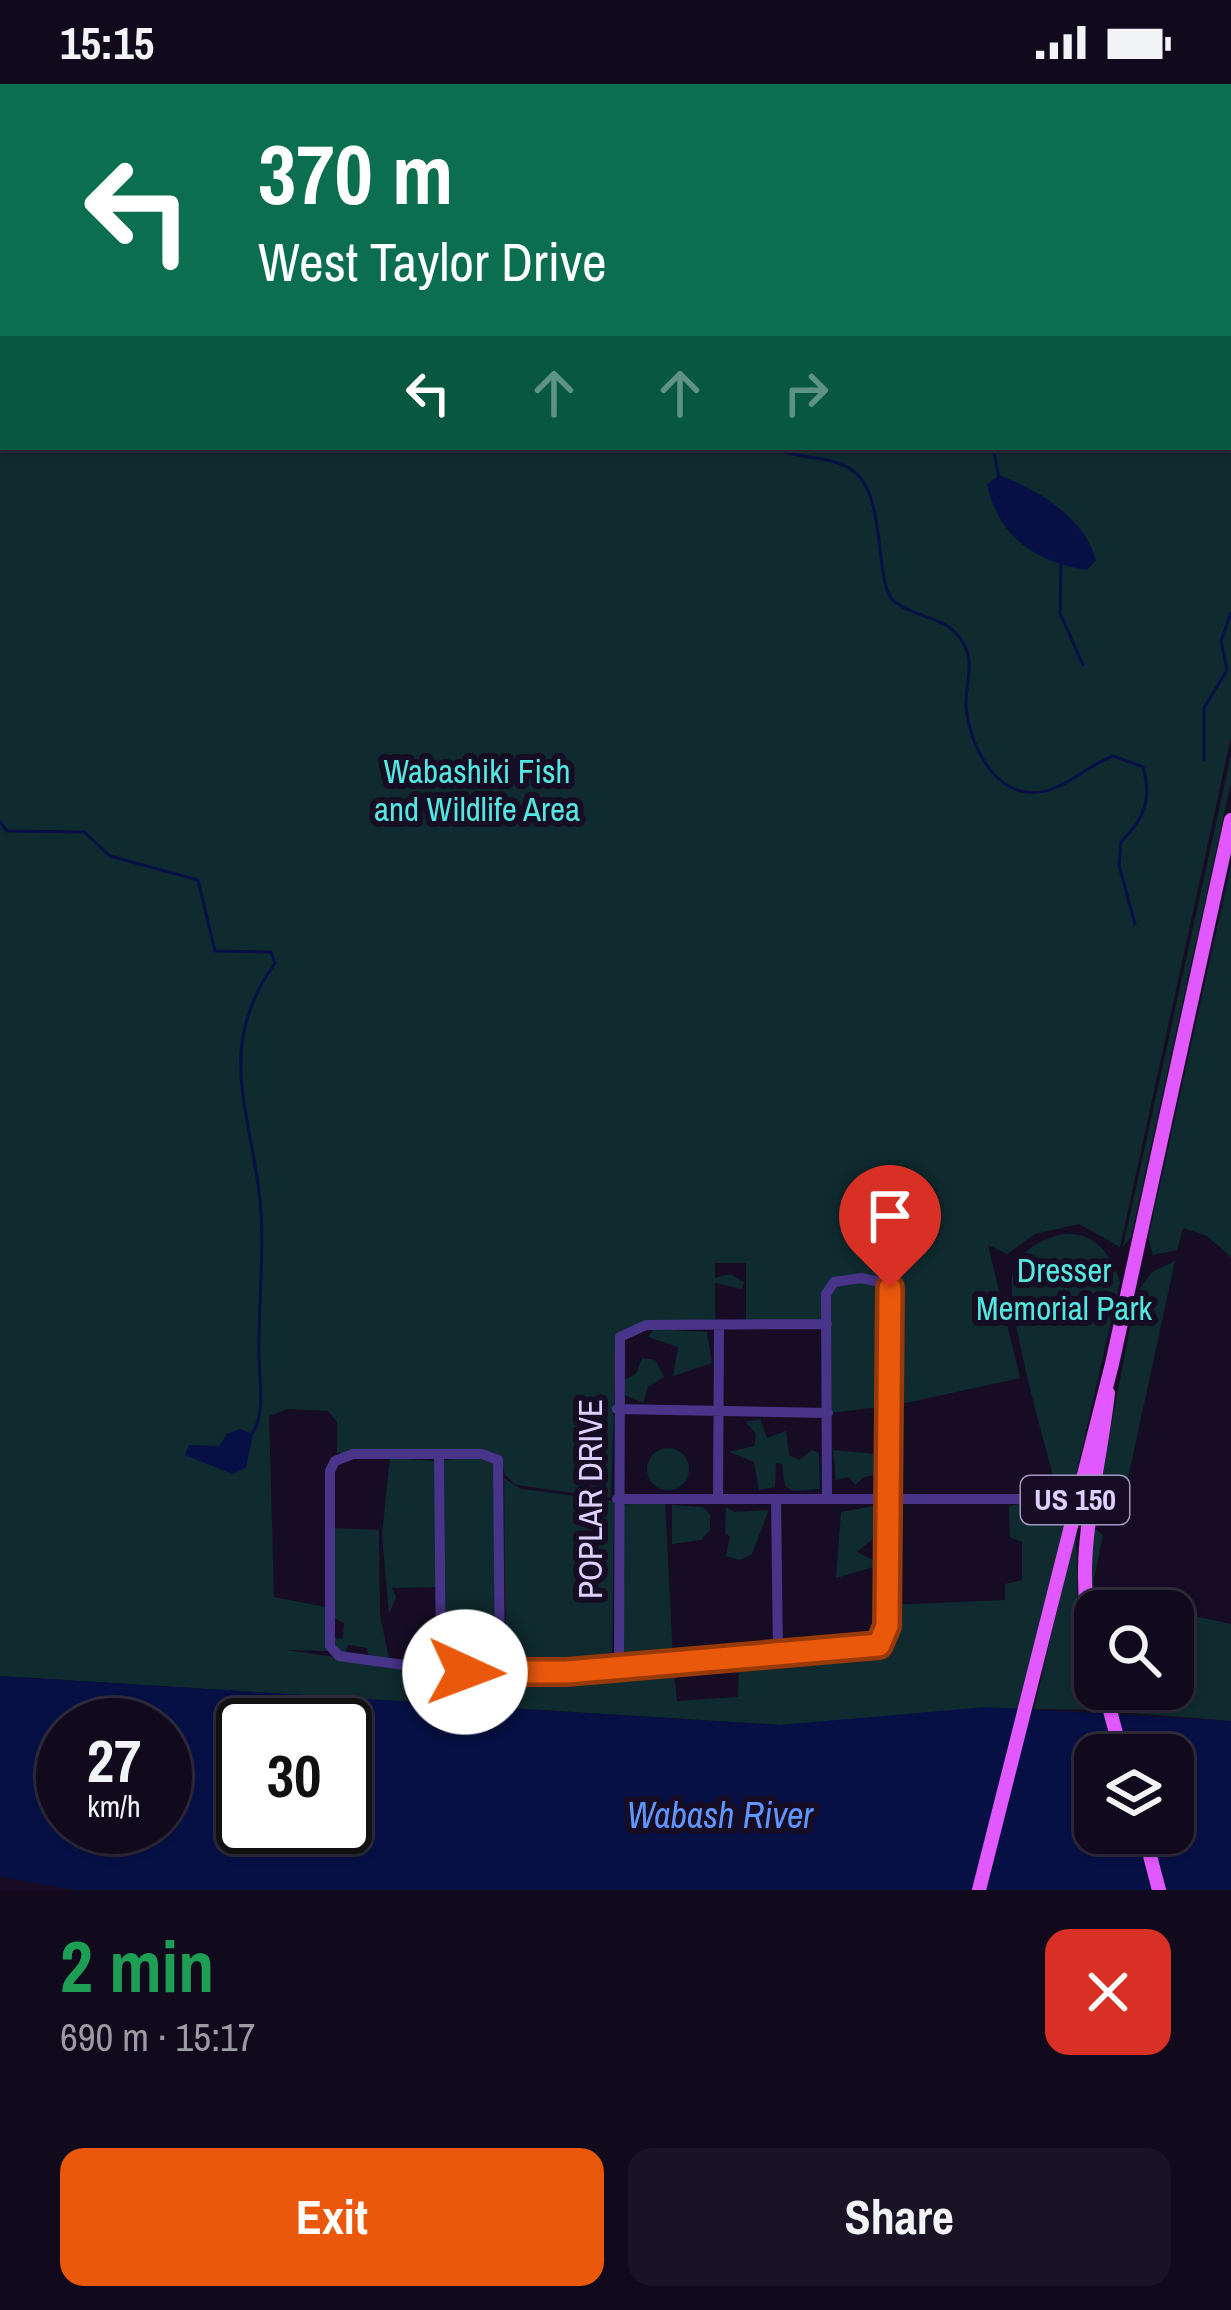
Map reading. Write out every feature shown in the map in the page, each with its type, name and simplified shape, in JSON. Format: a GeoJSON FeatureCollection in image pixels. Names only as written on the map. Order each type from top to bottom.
{"type":"FeatureCollection","features":[{"type":"Feature","properties":{"kind":"main road","name":"US 150"},"geometry":{"type":"LineString","coordinates":[[980,1890],[1080,1509],[1231,820]]}},
{"type":"Feature","properties":{"kind":"main road","name":"US 150"},"geometry":{"type":"LineString","coordinates":[[1080,1509],[1084,1590]]}},
{"type":"Feature","properties":{"kind":"main road"},"geometry":{"type":"LineString","coordinates":[[1150,1854],[1159,1890]]}},
{"type":"Feature","properties":{"kind":"street"},"geometry":{"type":"LineString","coordinates":[[500,1674],[501,1474],[494,1456],[353,1454],[335,1461],[330,1471],[332,1651],[441,1670],[500,1674],[879,1645],[887,1626],[891,1294],[885,1283],[861,1278],[834,1282],[826,1294],[827,1499]]}},
{"type":"Feature","properties":{"kind":"street","name":"POPLAR DRIVE"},"geometry":{"type":"LineString","coordinates":[[619,1667],[618,1345],[624,1333],[646,1324],[718,1327]]}},
{"type":"Feature","properties":{"kind":"street"},"geometry":{"type":"LineString","coordinates":[[718,1498],[718,1327],[827,1324]]}},
{"type":"Feature","properties":{"kind":"street"},"geometry":{"type":"LineString","coordinates":[[617,1409],[828,1413]]}},
{"type":"Feature","properties":{"kind":"street"},"geometry":{"type":"LineString","coordinates":[[439,1455],[441,1670]]}},
{"type":"Feature","properties":{"kind":"street"},"geometry":{"type":"LineString","coordinates":[[617,1498],[1031,1499],[1080,1509]]}},
{"type":"Feature","properties":{"kind":"street"},"geometry":{"type":"LineString","coordinates":[[776,1499],[778,1654]]}},
{"type":"Feature","properties":{"kind":"green space","name":"Wabashiki Fish and Wildlife Area"},"geometry":{"type":"Polygon","coordinates":[[[0,450],[1231,450],[1231,737],[1120,1247],[1079,1224],[1035,1234],[1007,1254],[988,1245],[1020,1378],[892,1406],[890,1285],[833,1280],[824,1323],[746,1323],[746,1263],[715,1263],[715,1278],[730,1274],[744,1282],[742,1289],[715,1283],[715,1323],[646,1323],[623,1334],[616,1345],[611,1498],[516,1485],[505,1475],[501,1460],[337,1453],[337,1422],[328,1411],[288,1409],[269,1416],[274,1597],[330,1608],[328,1651],[286,1650],[439,1672],[673,1665],[677,1701],[738,1697],[739,1660],[879,1648],[888,1636],[889,1605],[1005,1600],[1005,1584],[1022,1580],[1022,1542],[1010,1537],[1009,1506],[1029,1502],[1060,1510],[1066,1523],[1020,1708],[780,1725],[0,1676],[0,450]]]}},
{"type":"Feature","properties":{"kind":"green space"},"geometry":{"type":"Polygon","coordinates":[[[1231,755],[1231,782],[1131,1237],[1123,1247],[1231,755]]]}},
{"type":"Feature","properties":{"kind":"green space"},"geometry":{"type":"Polygon","coordinates":[[[1231,865],[1231,1257],[1207,1236],[1183,1228],[1177,1250],[1153,1255],[1148,1239],[1231,865]]]}},
{"type":"Feature","properties":{"kind":"green space","name":"Dresser Memorial Park"},"geometry":{"type":"Polygon","coordinates":[[[1063,1234],[1084,1237],[1100,1246],[1120,1282],[1073,1488],[1063,1496],[1055,1484],[1027,1375],[1012,1289],[1020,1257],[1040,1242],[1063,1234]]]}},
{"type":"Feature","properties":{"kind":"green space"},"geometry":{"type":"Polygon","coordinates":[[[1175,1261],[1128,1478],[1101,1507],[1096,1504],[1137,1292],[1152,1272],[1175,1261]]]}},
{"type":"Feature","properties":{"kind":"green space","name":"Dresser Memorial Park"},"geometry":{"type":"Polygon","coordinates":[[[857,1280],[887,1289],[888,1406],[830,1413],[831,1288],[857,1280]]]}},
{"type":"Feature","properties":{"kind":"green space"},"geometry":{"type":"Polygon","coordinates":[[[654,1329],[707,1332],[712,1363],[673,1376],[678,1347],[648,1337],[654,1329]]]}},
{"type":"Feature","properties":{"kind":"green space"},"geometry":{"type":"Polygon","coordinates":[[[642,1358],[655,1360],[664,1377],[648,1387],[643,1403],[623,1394],[624,1380],[636,1374],[642,1358]]]}},
{"type":"Feature","properties":{"kind":"green space"},"geometry":{"type":"Polygon","coordinates":[[[760,1419],[767,1438],[786,1431],[789,1455],[799,1460],[812,1450],[819,1453],[820,1489],[793,1491],[785,1486],[782,1464],[776,1463],[775,1487],[759,1490],[754,1462],[729,1452],[754,1446],[756,1434],[746,1422],[760,1419]]]}},
{"type":"Feature","properties":{"kind":"green space"},"geometry":{"type":"Polygon","coordinates":[[[880,1442],[883,1474],[864,1477],[855,1485],[849,1477],[836,1480],[833,1450],[876,1454],[880,1442]]]}},
{"type":"Feature","properties":{"kind":"green space"},"geometry":{"type":"Polygon","coordinates":[[[668,1448],[683,1454],[689,1469],[683,1484],[668,1490],[653,1484],[647,1469],[653,1454],[668,1448]]]}},
{"type":"Feature","properties":{"kind":"green space"},"geometry":{"type":"Polygon","coordinates":[[[487,1456],[496,1461],[497,1671],[446,1665],[444,1460],[487,1456]]]}},
{"type":"Feature","properties":{"kind":"green space"},"geometry":{"type":"Polygon","coordinates":[[[390,1458],[435,1461],[438,1587],[392,1588],[396,1597],[389,1614],[382,1535],[390,1458]]]}},
{"type":"Feature","properties":{"kind":"green space"},"geometry":{"type":"Polygon","coordinates":[[[504,1478],[521,1489],[614,1501],[612,1663],[506,1671],[504,1478]]]}},
{"type":"Feature","properties":{"kind":"green space"},"geometry":{"type":"Polygon","coordinates":[[[665,1499],[673,1659],[630,1661],[622,1655],[621,1505],[665,1499]]]}},
{"type":"Feature","properties":{"kind":"green space"},"geometry":{"type":"Polygon","coordinates":[[[672,1505],[703,1507],[710,1514],[710,1530],[701,1540],[672,1544],[672,1505]]]}},
{"type":"Feature","properties":{"kind":"green space"},"geometry":{"type":"Polygon","coordinates":[[[874,1506],[876,1536],[857,1552],[873,1560],[873,1567],[836,1578],[841,1512],[874,1506]]]}},
{"type":"Feature","properties":{"kind":"green space"},"geometry":{"type":"Polygon","coordinates":[[[726,1507],[734,1512],[769,1510],[752,1554],[740,1560],[726,1556],[730,1537],[725,1533],[726,1507]]]}},
{"type":"Feature","properties":{"kind":"green space"},"geometry":{"type":"Polygon","coordinates":[[[1093,1527],[1103,1535],[1093,1583],[1097,1590],[1090,1589],[1093,1527]]]}},
{"type":"Feature","properties":{"kind":"green space"},"geometry":{"type":"Polygon","coordinates":[[[332,1528],[379,1530],[380,1615],[389,1659],[369,1657],[367,1648],[348,1645],[345,1654],[339,1653],[333,1639],[343,1638],[344,1623],[334,1618],[332,1528]]]}},
{"type":"Feature","properties":{"kind":"green space"},"geometry":{"type":"Polygon","coordinates":[[[1076,1531],[1074,1710],[1034,1709],[1076,1531]]]}},
{"type":"Feature","properties":{"kind":"green space"},"geometry":{"type":"Polygon","coordinates":[[[1194,1616],[1231,1624],[1231,1721],[1119,1712],[1194,1710],[1194,1616]]]}},
{"type":"Feature","properties":{"kind":"water"},"geometry":{"type":"Polygon","coordinates":[[[999,475],[1029,488],[1070,518],[1096,560],[1087,570],[1051,561],[1010,532],[987,484],[999,475]]]}},
{"type":"Feature","properties":{"kind":"water"},"geometry":{"type":"Polygon","coordinates":[[[240,1429],[253,1434],[246,1468],[232,1474],[185,1455],[189,1445],[219,1446],[227,1434],[240,1429]]]}},
{"type":"Feature","properties":{"kind":"water","name":"Wabash River"},"geometry":{"type":"Polygon","coordinates":[[[0,1676],[350,1698],[216,1698],[216,1854],[372,1854],[372,1699],[780,1725],[986,1707],[1231,1721],[1231,1890],[74,1890],[0,1876],[0,1676]]]}},
{"type":"Feature","properties":{"kind":"waterway"},"geometry":{"type":"LineString","coordinates":[[781,450],[848,467],[866,487],[889,593],[895,602],[945,625],[961,639],[969,657],[966,706],[974,741],[1005,784],[1037,792],[1057,787],[1113,756],[1143,767],[1144,808],[1121,842],[1119,865],[1135,924]]}},
{"type":"Feature","properties":{"kind":"waterway"},"geometry":{"type":"LineString","coordinates":[[994,450],[999,478]]}},
{"type":"Feature","properties":{"kind":"waterway"},"geometry":{"type":"LineString","coordinates":[[1061,565],[1060,613],[1083,665]]}},
{"type":"Feature","properties":{"kind":"waterway"},"geometry":{"type":"LineString","coordinates":[[1204,760],[1204,708],[1227,670],[1221,641],[1231,613]]}},
{"type":"Feature","properties":{"kind":"waterway"},"geometry":{"type":"LineString","coordinates":[[0,822],[7,831],[84,832],[110,856],[198,880],[215,951],[271,952],[275,963],[257,994],[241,1051],[262,1239],[260,1408],[250,1437]]}},
{"type":"Feature","properties":{"kind":"route"},"geometry":{"type":"LineString","coordinates":[[465,1672],[567,1672],[879,1645],[887,1626],[890,1288]]}}]}
